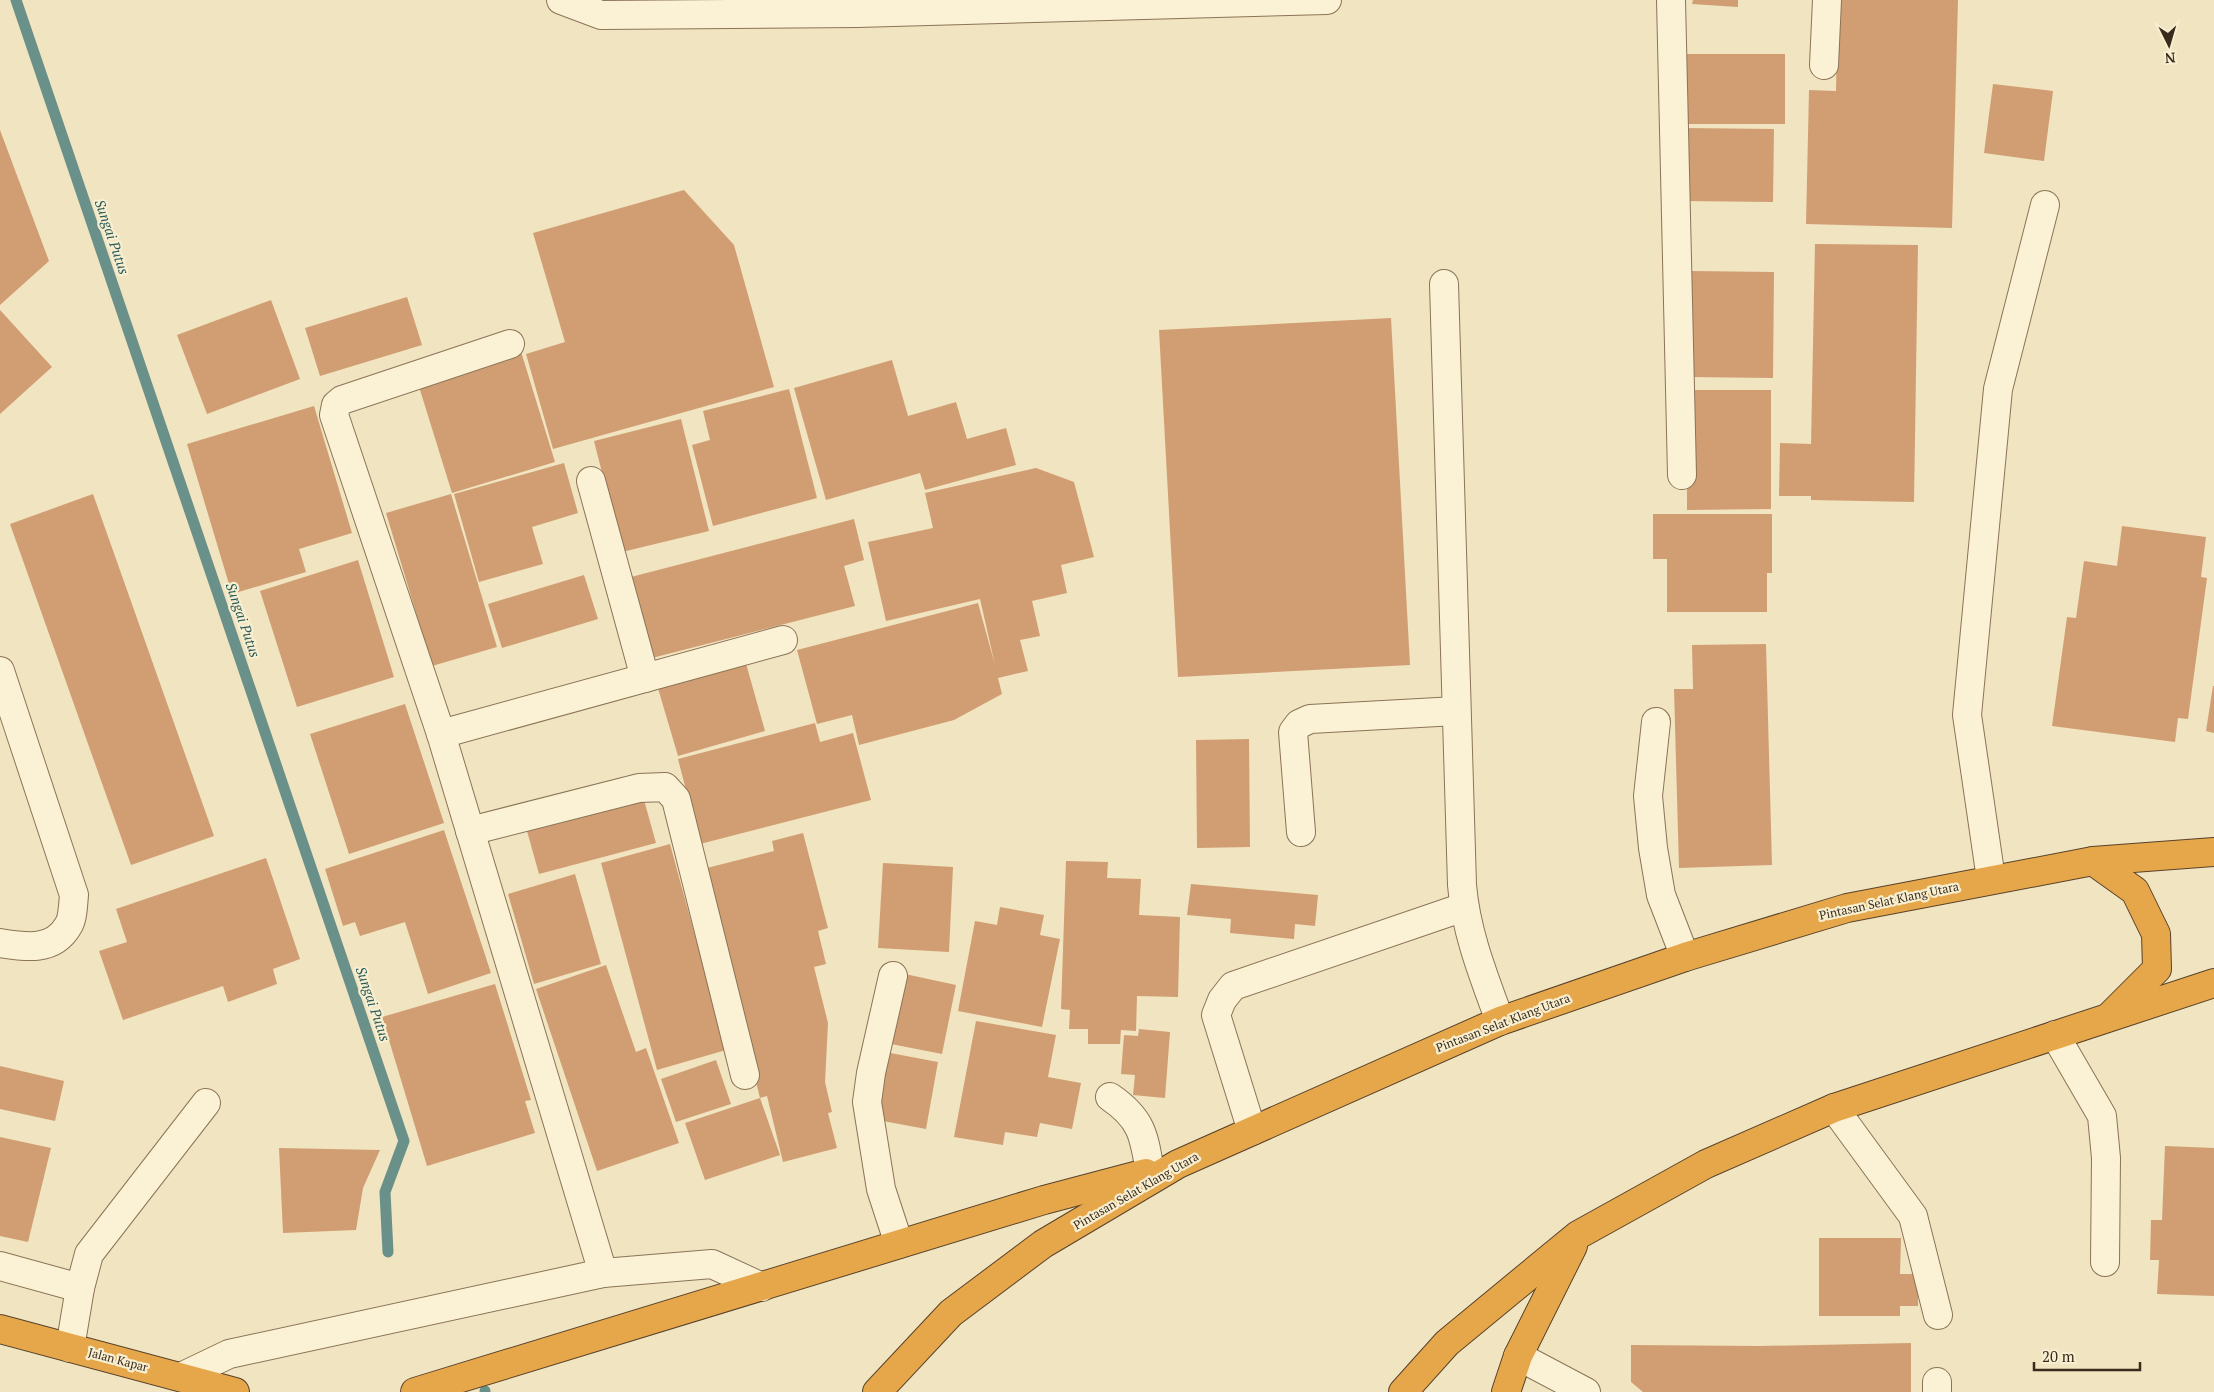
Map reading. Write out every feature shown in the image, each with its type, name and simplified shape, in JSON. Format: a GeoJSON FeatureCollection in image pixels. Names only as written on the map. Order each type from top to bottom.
{"type":"FeatureCollection","features":[{"type":"Feature","properties":{"kind":"highway","name":"Pintasan Selat Klang Utara"},"geometry":{"type":"LineString","coordinates":[[878,1392],[951,1313],[1043,1244],[1178,1164],[1500,1021],[1685,956],[1847,908],[2093,861],[2214,852]]}},
{"type":"Feature","properties":{"kind":"highway"},"geometry":{"type":"LineString","coordinates":[[2093,861],[2135,891],[2156,934],[2157,968],[2109,1018]]}},
{"type":"Feature","properties":{"kind":"highway"},"geometry":{"type":"LineString","coordinates":[[1403,1392],[1447,1344],[1578,1235],[1706,1164],[1834,1108],[2214,983]]}},
{"type":"Feature","properties":{"kind":"highway"},"geometry":{"type":"LineString","coordinates":[[415,1392],[1044,1200],[1178,1164]]}},
{"type":"Feature","properties":{"kind":"highway"},"geometry":{"type":"LineString","coordinates":[[1506,1392],[1518,1356],[1578,1235]]}},
{"type":"Feature","properties":{"kind":"highway","name":"Jalan Kapar"},"geometry":{"type":"LineString","coordinates":[[0,1329],[235,1392]]}},
{"type":"Feature","properties":{"kind":"street"},"geometry":{"type":"LineString","coordinates":[[561,0],[601,15],[858,6],[1327,0]]}},
{"type":"Feature","properties":{"kind":"street"},"geometry":{"type":"LineString","coordinates":[[1671,0],[1682,475]]}},
{"type":"Feature","properties":{"kind":"street"},"geometry":{"type":"LineString","coordinates":[[1824,65],[1827,0]]}},
{"type":"Feature","properties":{"kind":"street"},"geometry":{"type":"LineString","coordinates":[[1991,879],[1967,715],[1998,389],[2045,205]]}},
{"type":"Feature","properties":{"kind":"street"},"geometry":{"type":"LineString","coordinates":[[1444,284],[1456,711],[1464,906],[1477,956],[1500,1021]]}},
{"type":"Feature","properties":{"kind":"street"},"geometry":{"type":"LineString","coordinates":[[510,344],[342,400],[336,405],[334,415],[441,734],[603,1273]]}},
{"type":"Feature","properties":{"kind":"street"},"geometry":{"type":"LineString","coordinates":[[591,481],[645,678]]}},
{"type":"Feature","properties":{"kind":"street"},"geometry":{"type":"LineString","coordinates":[[441,734],[783,640]]}},
{"type":"Feature","properties":{"kind":"street"},"geometry":{"type":"LineString","coordinates":[[0,670],[74,895],[69,926],[54,942],[32,948],[0,943]]}},
{"type":"Feature","properties":{"kind":"street"},"geometry":{"type":"LineString","coordinates":[[1301,832],[1293,732],[1299,724],[1310,719],[1456,711]]}},
{"type":"Feature","properties":{"kind":"street"},"geometry":{"type":"LineString","coordinates":[[1656,722],[1648,796],[1653,848],[1662,895],[1685,956]]}},
{"type":"Feature","properties":{"kind":"street"},"geometry":{"type":"LineString","coordinates":[[470,831],[639,788],[665,788],[676,799],[744,1075]]}},
{"type":"Feature","properties":{"kind":"street"},"geometry":{"type":"LineString","coordinates":[[1252,1131],[1216,1015],[1222,1000],[1233,986],[1464,906]]}},
{"type":"Feature","properties":{"kind":"street"},"geometry":{"type":"LineString","coordinates":[[893,976],[871,1073],[867,1102],[881,1189],[899,1244]]}},
{"type":"Feature","properties":{"kind":"street"},"geometry":{"type":"LineString","coordinates":[[2056,1036],[2102,1116],[2106,1158],[2104,1262]]}},
{"type":"Feature","properties":{"kind":"street"},"geometry":{"type":"LineString","coordinates":[[1110,1097],[1128,1109],[1139,1124],[1146,1147],[1150,1172]]}},
{"type":"Feature","properties":{"kind":"street"},"geometry":{"type":"LineString","coordinates":[[70,1348],[80,1288],[89,1254],[206,1102]]}},
{"type":"Feature","properties":{"kind":"street"},"geometry":{"type":"LineString","coordinates":[[1834,1108],[1913,1216],[1938,1315]]}},
{"type":"Feature","properties":{"kind":"street"},"geometry":{"type":"LineString","coordinates":[[181,1377],[229,1354],[603,1273],[712,1264],[762,1287]]}},
{"type":"Feature","properties":{"kind":"street"},"geometry":{"type":"LineString","coordinates":[[0,1266],[80,1288]]}},
{"type":"Feature","properties":{"kind":"street"},"geometry":{"type":"LineString","coordinates":[[1518,1356],[1586,1392]]}},
{"type":"Feature","properties":{"kind":"building"},"geometry":{"type":"Polygon","coordinates":[[[1693,0],[1738,0],[1738,7],[1692,4],[1693,0]]]}},
{"type":"Feature","properties":{"kind":"building"},"geometry":{"type":"Polygon","coordinates":[[[1838,0],[1958,0],[1952,228],[1806,224],[1809,90],[1836,91],[1838,0]]]}},
{"type":"Feature","properties":{"kind":"building"},"geometry":{"type":"Polygon","coordinates":[[[1685,54],[1785,54],[1785,124],[1684,124],[1685,54]]]}},
{"type":"Feature","properties":{"kind":"building"},"geometry":{"type":"Polygon","coordinates":[[[1993,84],[2053,91],[2044,161],[1984,153],[1993,84]]]}},
{"type":"Feature","properties":{"kind":"building"},"geometry":{"type":"Polygon","coordinates":[[[1684,128],[1774,129],[1773,202],[1682,201],[1684,128]]]}},
{"type":"Feature","properties":{"kind":"building"},"geometry":{"type":"Polygon","coordinates":[[[0,130],[49,261],[0,305],[0,130]]]}},
{"type":"Feature","properties":{"kind":"building"},"geometry":{"type":"Polygon","coordinates":[[[684,190],[734,245],[774,387],[553,449],[526,354],[565,342],[533,233],[684,190]]]}},
{"type":"Feature","properties":{"kind":"building"},"geometry":{"type":"Polygon","coordinates":[[[1815,244],[1918,245],[1914,502],[1811,500],[1811,496],[1779,496],[1780,443],[1811,444],[1815,244]]]}},
{"type":"Feature","properties":{"kind":"building"},"geometry":{"type":"Polygon","coordinates":[[[1691,271],[1774,272],[1773,378],[1690,377],[1691,271]]]}},
{"type":"Feature","properties":{"kind":"building"},"geometry":{"type":"Polygon","coordinates":[[[407,297],[422,345],[320,376],[305,328],[407,297]]]}},
{"type":"Feature","properties":{"kind":"building"},"geometry":{"type":"Polygon","coordinates":[[[271,300],[300,379],[207,414],[177,335],[271,300]]]}},
{"type":"Feature","properties":{"kind":"building"},"geometry":{"type":"Polygon","coordinates":[[[0,310],[52,367],[0,414],[0,310]]]}},
{"type":"Feature","properties":{"kind":"building"},"geometry":{"type":"Polygon","coordinates":[[[1391,318],[1410,665],[1178,677],[1159,330],[1391,318]]]}},
{"type":"Feature","properties":{"kind":"building"},"geometry":{"type":"Polygon","coordinates":[[[519,345],[555,462],[452,493],[416,377],[519,345]]]}},
{"type":"Feature","properties":{"kind":"building"},"geometry":{"type":"Polygon","coordinates":[[[892,360],[908,416],[956,402],[967,439],[1006,428],[1016,465],[925,490],[920,473],[826,500],[794,388],[892,360]]]}},
{"type":"Feature","properties":{"kind":"building"},"geometry":{"type":"Polygon","coordinates":[[[789,389],[817,498],[713,526],[692,445],[710,440],[703,411],[789,389]]]}},
{"type":"Feature","properties":{"kind":"building"},"geometry":{"type":"Polygon","coordinates":[[[1687,390],[1771,390],[1771,509],[1687,510],[1687,390]]]}},
{"type":"Feature","properties":{"kind":"building"},"geometry":{"type":"Polygon","coordinates":[[[314,406],[352,533],[299,549],[306,572],[232,594],[187,444],[314,406]]]}},
{"type":"Feature","properties":{"kind":"building"},"geometry":{"type":"Polygon","coordinates":[[[681,419],[709,531],[622,552],[594,441],[681,419]]]}},
{"type":"Feature","properties":{"kind":"building"},"geometry":{"type":"Polygon","coordinates":[[[564,463],[578,513],[532,527],[543,564],[479,582],[454,494],[564,463]]]}},
{"type":"Feature","properties":{"kind":"building"},"geometry":{"type":"Polygon","coordinates":[[[1036,468],[1074,482],[1094,557],[1061,565],[1067,593],[1032,601],[1040,636],[1020,640],[1028,671],[998,678],[1002,694],[954,720],[859,745],[852,715],[817,724],[797,650],[978,603],[995,665],[980,599],[886,621],[868,542],[933,528],[925,493],[1036,468]]]}},
{"type":"Feature","properties":{"kind":"building"},"geometry":{"type":"Polygon","coordinates":[[[93,494],[214,836],[131,865],[10,524],[93,494]]]}},
{"type":"Feature","properties":{"kind":"building"},"geometry":{"type":"Polygon","coordinates":[[[451,494],[497,647],[432,666],[386,513],[451,494]]]}},
{"type":"Feature","properties":{"kind":"building"},"geometry":{"type":"Polygon","coordinates":[[[1653,514],[1772,514],[1772,573],[1767,573],[1767,612],[1667,612],[1667,559],[1653,559],[1653,514]]]}},
{"type":"Feature","properties":{"kind":"building"},"geometry":{"type":"Polygon","coordinates":[[[854,519],[864,560],[844,566],[855,606],[652,658],[631,577],[854,519]]]}},
{"type":"Feature","properties":{"kind":"building"},"geometry":{"type":"Polygon","coordinates":[[[2122,526],[2206,537],[2201,577],[2207,578],[2188,719],[2178,718],[2175,742],[2052,726],[2067,617],[2076,618],[2084,561],[2117,566],[2122,526]]]}},
{"type":"Feature","properties":{"kind":"building"},"geometry":{"type":"Polygon","coordinates":[[[358,560],[394,677],[297,707],[260,591],[358,560]]]}},
{"type":"Feature","properties":{"kind":"building"},"geometry":{"type":"Polygon","coordinates":[[[584,575],[598,619],[502,648],[488,604],[584,575]]]}},
{"type":"Feature","properties":{"kind":"building"},"geometry":{"type":"Polygon","coordinates":[[[1766,644],[1772,865],[1679,868],[1674,689],[1693,689],[1692,645],[1766,644]]]}},
{"type":"Feature","properties":{"kind":"building"},"geometry":{"type":"Polygon","coordinates":[[[745,660],[765,731],[678,756],[657,685],[745,660]]]}},
{"type":"Feature","properties":{"kind":"building"},"geometry":{"type":"Polygon","coordinates":[[[2214,686],[2214,733],[2206,731],[2214,686]]]}},
{"type":"Feature","properties":{"kind":"building"},"geometry":{"type":"Polygon","coordinates":[[[405,704],[444,823],[349,854],[310,734],[405,704]]]}},
{"type":"Feature","properties":{"kind":"building"},"geometry":{"type":"Polygon","coordinates":[[[815,723],[820,742],[853,733],[871,800],[700,844],[678,759],[815,723]]]}},
{"type":"Feature","properties":{"kind":"building"},"geometry":{"type":"Polygon","coordinates":[[[1249,739],[1250,847],[1197,848],[1196,740],[1249,739]]]}},
{"type":"Feature","properties":{"kind":"building"},"geometry":{"type":"Polygon","coordinates":[[[644,800],[656,843],[539,874],[527,831],[644,800]]]}},
{"type":"Feature","properties":{"kind":"building"},"geometry":{"type":"Polygon","coordinates":[[[444,830],[491,973],[428,994],[405,922],[360,936],[355,922],[343,926],[325,869],[444,830]]]}},
{"type":"Feature","properties":{"kind":"building"},"geometry":{"type":"Polygon","coordinates":[[[803,833],[828,928],[818,931],[826,964],[814,967],[828,1023],[825,1082],[832,1112],[828,1113],[837,1148],[783,1162],[767,1096],[760,1098],[703,869],[774,851],[772,841],[803,833]]]}},
{"type":"Feature","properties":{"kind":"building"},"geometry":{"type":"Polygon","coordinates":[[[670,844],[726,1050],[657,1070],[601,863],[670,844]]]}},
{"type":"Feature","properties":{"kind":"building"},"geometry":{"type":"Polygon","coordinates":[[[266,858],[300,959],[273,969],[277,984],[228,1002],[223,986],[123,1020],[99,951],[127,942],[116,909],[266,858]]]}},
{"type":"Feature","properties":{"kind":"building"},"geometry":{"type":"Polygon","coordinates":[[[1066,861],[1108,862],[1107,878],[1141,879],[1139,915],[1180,917],[1178,997],[1137,996],[1136,1031],[1121,1030],[1120,1044],[1088,1044],[1088,1029],[1069,1029],[1070,1010],[1061,1009],[1066,861]]]}},
{"type":"Feature","properties":{"kind":"building"},"geometry":{"type":"Polygon","coordinates":[[[883,863],[953,867],[949,952],[878,948],[883,863]]]}},
{"type":"Feature","properties":{"kind":"building"},"geometry":{"type":"Polygon","coordinates":[[[575,874],[601,964],[534,984],[508,894],[575,874]]]}},
{"type":"Feature","properties":{"kind":"building"},"geometry":{"type":"Polygon","coordinates":[[[1191,884],[1318,895],[1315,926],[1295,924],[1294,939],[1230,933],[1231,919],[1187,915],[1191,884]]]}},
{"type":"Feature","properties":{"kind":"building"},"geometry":{"type":"Polygon","coordinates":[[[1000,907],[1044,915],[1040,935],[1060,939],[1042,1027],[958,1011],[975,921],[997,925],[1000,907]]]}},
{"type":"Feature","properties":{"kind":"building"},"geometry":{"type":"Polygon","coordinates":[[[606,965],[636,1052],[646,1048],[679,1143],[597,1171],[536,989],[606,965]]]}},
{"type":"Feature","properties":{"kind":"building"},"geometry":{"type":"Polygon","coordinates":[[[905,974],[956,985],[942,1054],[891,1044],[905,974]]]}},
{"type":"Feature","properties":{"kind":"building"},"geometry":{"type":"Polygon","coordinates":[[[495,984],[531,1100],[525,1101],[535,1133],[427,1166],[382,1017],[495,984]]]}},
{"type":"Feature","properties":{"kind":"building"},"geometry":{"type":"Polygon","coordinates":[[[976,1021],[1056,1035],[1048,1077],[1081,1083],[1072,1129],[1040,1123],[1037,1137],[1005,1132],[1003,1145],[954,1137],[976,1021]]]}},
{"type":"Feature","properties":{"kind":"building"},"geometry":{"type":"Polygon","coordinates":[[[1139,1029],[1170,1032],[1165,1098],[1133,1095],[1135,1075],[1121,1074],[1124,1035],[1138,1036],[1139,1029]]]}},
{"type":"Feature","properties":{"kind":"building"},"geometry":{"type":"Polygon","coordinates":[[[885,1052],[938,1062],[926,1129],[872,1119],[885,1052]]]}},
{"type":"Feature","properties":{"kind":"building"},"geometry":{"type":"Polygon","coordinates":[[[716,1060],[731,1104],[676,1122],[661,1079],[716,1060]]]}},
{"type":"Feature","properties":{"kind":"building"},"geometry":{"type":"Polygon","coordinates":[[[0,1066],[64,1081],[55,1121],[0,1109],[0,1066]]]}},
{"type":"Feature","properties":{"kind":"building"},"geometry":{"type":"Polygon","coordinates":[[[760,1098],[780,1155],[705,1180],[685,1123],[760,1098]]]}},
{"type":"Feature","properties":{"kind":"building"},"geometry":{"type":"Polygon","coordinates":[[[0,1137],[51,1148],[28,1242],[0,1236],[0,1137]]]}},
{"type":"Feature","properties":{"kind":"building"},"geometry":{"type":"Polygon","coordinates":[[[2165,1146],[2214,1148],[2214,1296],[2157,1294],[2159,1260],[2150,1260],[2151,1220],[2162,1220],[2165,1146]]]}},
{"type":"Feature","properties":{"kind":"building"},"geometry":{"type":"Polygon","coordinates":[[[279,1148],[380,1150],[363,1188],[356,1230],[283,1233],[279,1148]]]}},
{"type":"Feature","properties":{"kind":"building"},"geometry":{"type":"Polygon","coordinates":[[[1819,1238],[1901,1238],[1900,1274],[1918,1274],[1918,1306],[1900,1306],[1900,1316],[1819,1316],[1819,1238]]]}},
{"type":"Feature","properties":{"kind":"building"},"geometry":{"type":"Polygon","coordinates":[[[1911,1343],[1911,1392],[1643,1392],[1631,1382],[1631,1345],[1761,1346],[1911,1343]]]}},
{"type":"Feature","properties":{"kind":"waterway","name":"Sungai Putus"},"geometry":{"type":"LineString","coordinates":[[16,0],[404,1141],[385,1192],[388,1252]]}}]}
